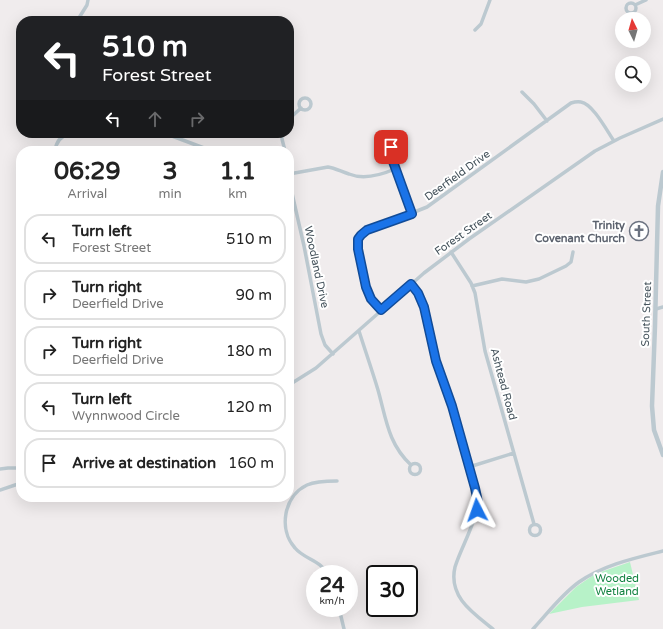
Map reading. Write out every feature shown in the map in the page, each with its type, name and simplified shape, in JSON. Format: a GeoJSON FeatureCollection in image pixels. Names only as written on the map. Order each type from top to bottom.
{"type":"FeatureCollection","features":[{"type":"Feature","properties":{"kind":"street"},"geometry":{"type":"LineString","coordinates":[[80,16],[86,7],[88,0]]}},
{"type":"Feature","properties":{"kind":"street"},"geometry":{"type":"LineString","coordinates":[[475,30],[481,24],[490,0]]}},
{"type":"Feature","properties":{"kind":"street"},"geometry":{"type":"LineString","coordinates":[[635,5],[646,0]]}},
{"type":"Feature","properties":{"kind":"street"},"geometry":{"type":"LineString","coordinates":[[522,92],[534,103],[547,121]]}},
{"type":"Feature","properties":{"kind":"street","name":"Deerfield Drive"},"geometry":{"type":"LineString","coordinates":[[381,310],[371,299],[366,287],[358,249],[358,239],[367,230],[430,206],[569,104],[577,101],[587,105],[614,141]]}},
{"type":"Feature","properties":{"kind":"street"},"geometry":{"type":"LineString","coordinates":[[294,114],[301,108]]}},
{"type":"Feature","properties":{"kind":"street","name":"Forest Street"},"geometry":{"type":"LineString","coordinates":[[294,382],[312,371],[333,354],[411,284],[452,252],[583,159],[614,141],[663,119]]}},
{"type":"Feature","properties":{"kind":"street"},"geometry":{"type":"LineString","coordinates":[[177,138],[199,146]]}},
{"type":"Feature","properties":{"kind":"street"},"geometry":{"type":"LineString","coordinates":[[391,156],[412,214]]}},
{"type":"Feature","properties":{"kind":"street"},"geometry":{"type":"LineString","coordinates":[[294,173],[328,167],[363,177],[383,174],[395,169]]}},
{"type":"Feature","properties":{"kind":"street","name":"South Street"},"geometry":{"type":"LineString","coordinates":[[663,172],[652,415],[655,434],[663,456]]}},
{"type":"Feature","properties":{"kind":"street","name":"Woodland Drive"},"geometry":{"type":"LineString","coordinates":[[294,202],[321,334],[325,345],[333,354]]}},
{"type":"Feature","properties":{"kind":"street","name":"Ashtead Road"},"geometry":{"type":"LineString","coordinates":[[452,252],[472,286],[485,351],[534,524]]}},
{"type":"Feature","properties":{"kind":"street"},"geometry":{"type":"LineString","coordinates":[[472,286],[502,279],[526,282],[539,279],[566,266],[570,262],[572,252]]}},
{"type":"Feature","properties":{"kind":"street"},"geometry":{"type":"LineString","coordinates":[[411,284],[418,293],[424,307],[436,361],[450,401],[477,496],[475,517],[456,564],[454,581],[457,593],[462,601],[470,610],[493,629]]}},
{"type":"Feature","properties":{"kind":"street"},"geometry":{"type":"LineString","coordinates":[[656,309],[663,307]]}},
{"type":"Feature","properties":{"kind":"street"},"geometry":{"type":"LineString","coordinates":[[359,330],[392,440],[400,454],[411,465]]}},
{"type":"Feature","properties":{"kind":"street"},"geometry":{"type":"LineString","coordinates":[[469,466],[514,453]]}},
{"type":"Feature","properties":{"kind":"street"},"geometry":{"type":"LineString","coordinates":[[0,469],[16,468]]}},
{"type":"Feature","properties":{"kind":"street"},"geometry":{"type":"LineString","coordinates":[[294,496],[304,487],[315,482],[337,481]]}},
{"type":"Feature","properties":{"kind":"street"},"geometry":{"type":"LineString","coordinates":[[0,490],[16,485]]}},
{"type":"Feature","properties":{"kind":"street"},"geometry":{"type":"LineString","coordinates":[[290,502],[285,516],[286,532],[293,546],[300,553],[320,565]]}},
{"type":"Feature","properties":{"kind":"street"},"geometry":{"type":"LineString","coordinates":[[533,629],[573,587],[586,578],[612,566],[663,551]]}},
{"type":"Feature","properties":{"kind":"street"},"geometry":{"type":"LineString","coordinates":[[341,617],[344,629]]}},
{"type":"Feature","properties":{"kind":"green space","name":"Wooded Wetland"},"geometry":{"type":"Polygon","coordinates":[[[630,562],[639,600],[582,607],[549,614],[576,587],[595,574],[630,562]]]}},
{"type":"Feature","properties":{"kind":"place","name":"Trinity Covenant Church"},"geometry":{"type":"Point","coordinates":[639,231]}},
{"type":"Feature","properties":{"kind":"route"},"geometry":{"type":"LineString","coordinates":[[391,147],[395,152],[391,156],[412,214],[373,227],[364,232],[358,239],[357,244],[367,291],[371,299],[381,310],[411,284],[420,296],[425,310],[436,361],[452,406],[471,472],[478,502],[477,510]]}}]}
